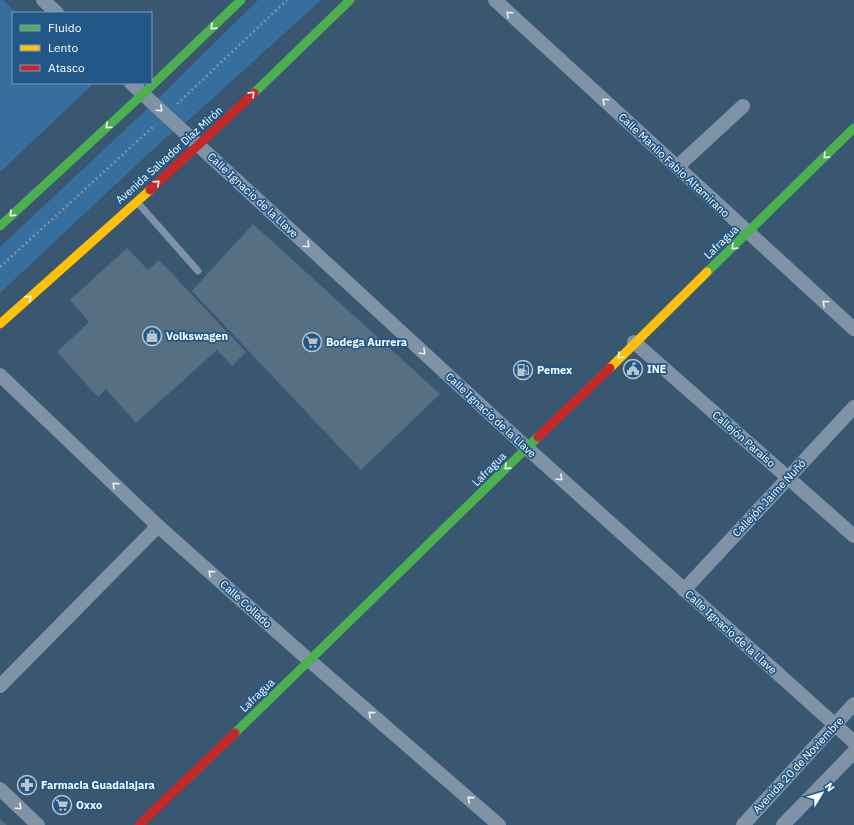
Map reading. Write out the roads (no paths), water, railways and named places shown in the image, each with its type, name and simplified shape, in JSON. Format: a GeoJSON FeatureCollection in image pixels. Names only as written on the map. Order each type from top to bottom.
{"type":"FeatureCollection","features":[{"type":"Feature","properties":{"kind":"street"},"geometry":{"type":"LineString","coordinates":[[43,0],[56,12]]}},
{"type":"Feature","properties":{"kind":"street"},"geometry":{"type":"LineString","coordinates":[[0,226],[143,94],[241,0]]}},
{"type":"Feature","properties":{"kind":"street","name":"Avenida Salvador Díaz Mirón"},"geometry":{"type":"LineString","coordinates":[[0,324],[200,145],[350,0]]}},
{"type":"Feature","properties":{"kind":"street","name":"Calle Manlio Fabio Altamirano"},"geometry":{"type":"LineString","coordinates":[[495,0],[854,329]]}},
{"type":"Feature","properties":{"kind":"street","name":"Calle Ignacio de la Llave"},"geometry":{"type":"LineString","coordinates":[[132,84],[527,448],[854,742]]}},
{"type":"Feature","properties":{"kind":"street"},"geometry":{"type":"LineString","coordinates":[[677,167],[743,106]]}},
{"type":"Feature","properties":{"kind":"street","name":"Lafragua"},"geometry":{"type":"LineString","coordinates":[[139,825],[310,661],[854,128]]}},
{"type":"Feature","properties":{"kind":"street","name":"Callejón Paraíso"},"geometry":{"type":"LineString","coordinates":[[634,342],[854,536]]}},
{"type":"Feature","properties":{"kind":"street","name":"Calle Collado"},"geometry":{"type":"LineString","coordinates":[[0,375],[158,526],[310,661],[499,825]]}},
{"type":"Feature","properties":{"kind":"street","name":"Callejón Jaime Nuñó"},"geometry":{"type":"LineString","coordinates":[[684,590],[854,407]]}},
{"type":"Feature","properties":{"kind":"street"},"geometry":{"type":"LineString","coordinates":[[0,686],[158,526]]}},
{"type":"Feature","properties":{"kind":"street","name":"Avenida 20 de Noviembre"},"geometry":{"type":"LineString","coordinates":[[743,825],[854,704]]}},
{"type":"Feature","properties":{"kind":"street"},"geometry":{"type":"LineString","coordinates":[[783,825],[854,752]]}},
{"type":"Feature","properties":{"kind":"street"},"geometry":{"type":"LineString","coordinates":[[0,790],[38,825]]}},
{"type":"Feature","properties":{"kind":"lane"},"geometry":{"type":"LineString","coordinates":[[136,201],[198,271]]}},
{"type":"Feature","properties":{"kind":"place","name":"Volkswagen"},"geometry":{"type":"Point","coordinates":[152,336]}},
{"type":"Feature","properties":{"kind":"place","name":"Bodega Aurrera"},"geometry":{"type":"Point","coordinates":[312,342]}},
{"type":"Feature","properties":{"kind":"place","name":"INE"},"geometry":{"type":"Point","coordinates":[633,369]}},
{"type":"Feature","properties":{"kind":"place","name":"Pemex"},"geometry":{"type":"Point","coordinates":[523,370]}},
{"type":"Feature","properties":{"kind":"place","name":"Farmacia Guadalajara"},"geometry":{"type":"Point","coordinates":[27,785]}},
{"type":"Feature","properties":{"kind":"place","name":"Oxxo"},"geometry":{"type":"Point","coordinates":[62,805]}}]}
